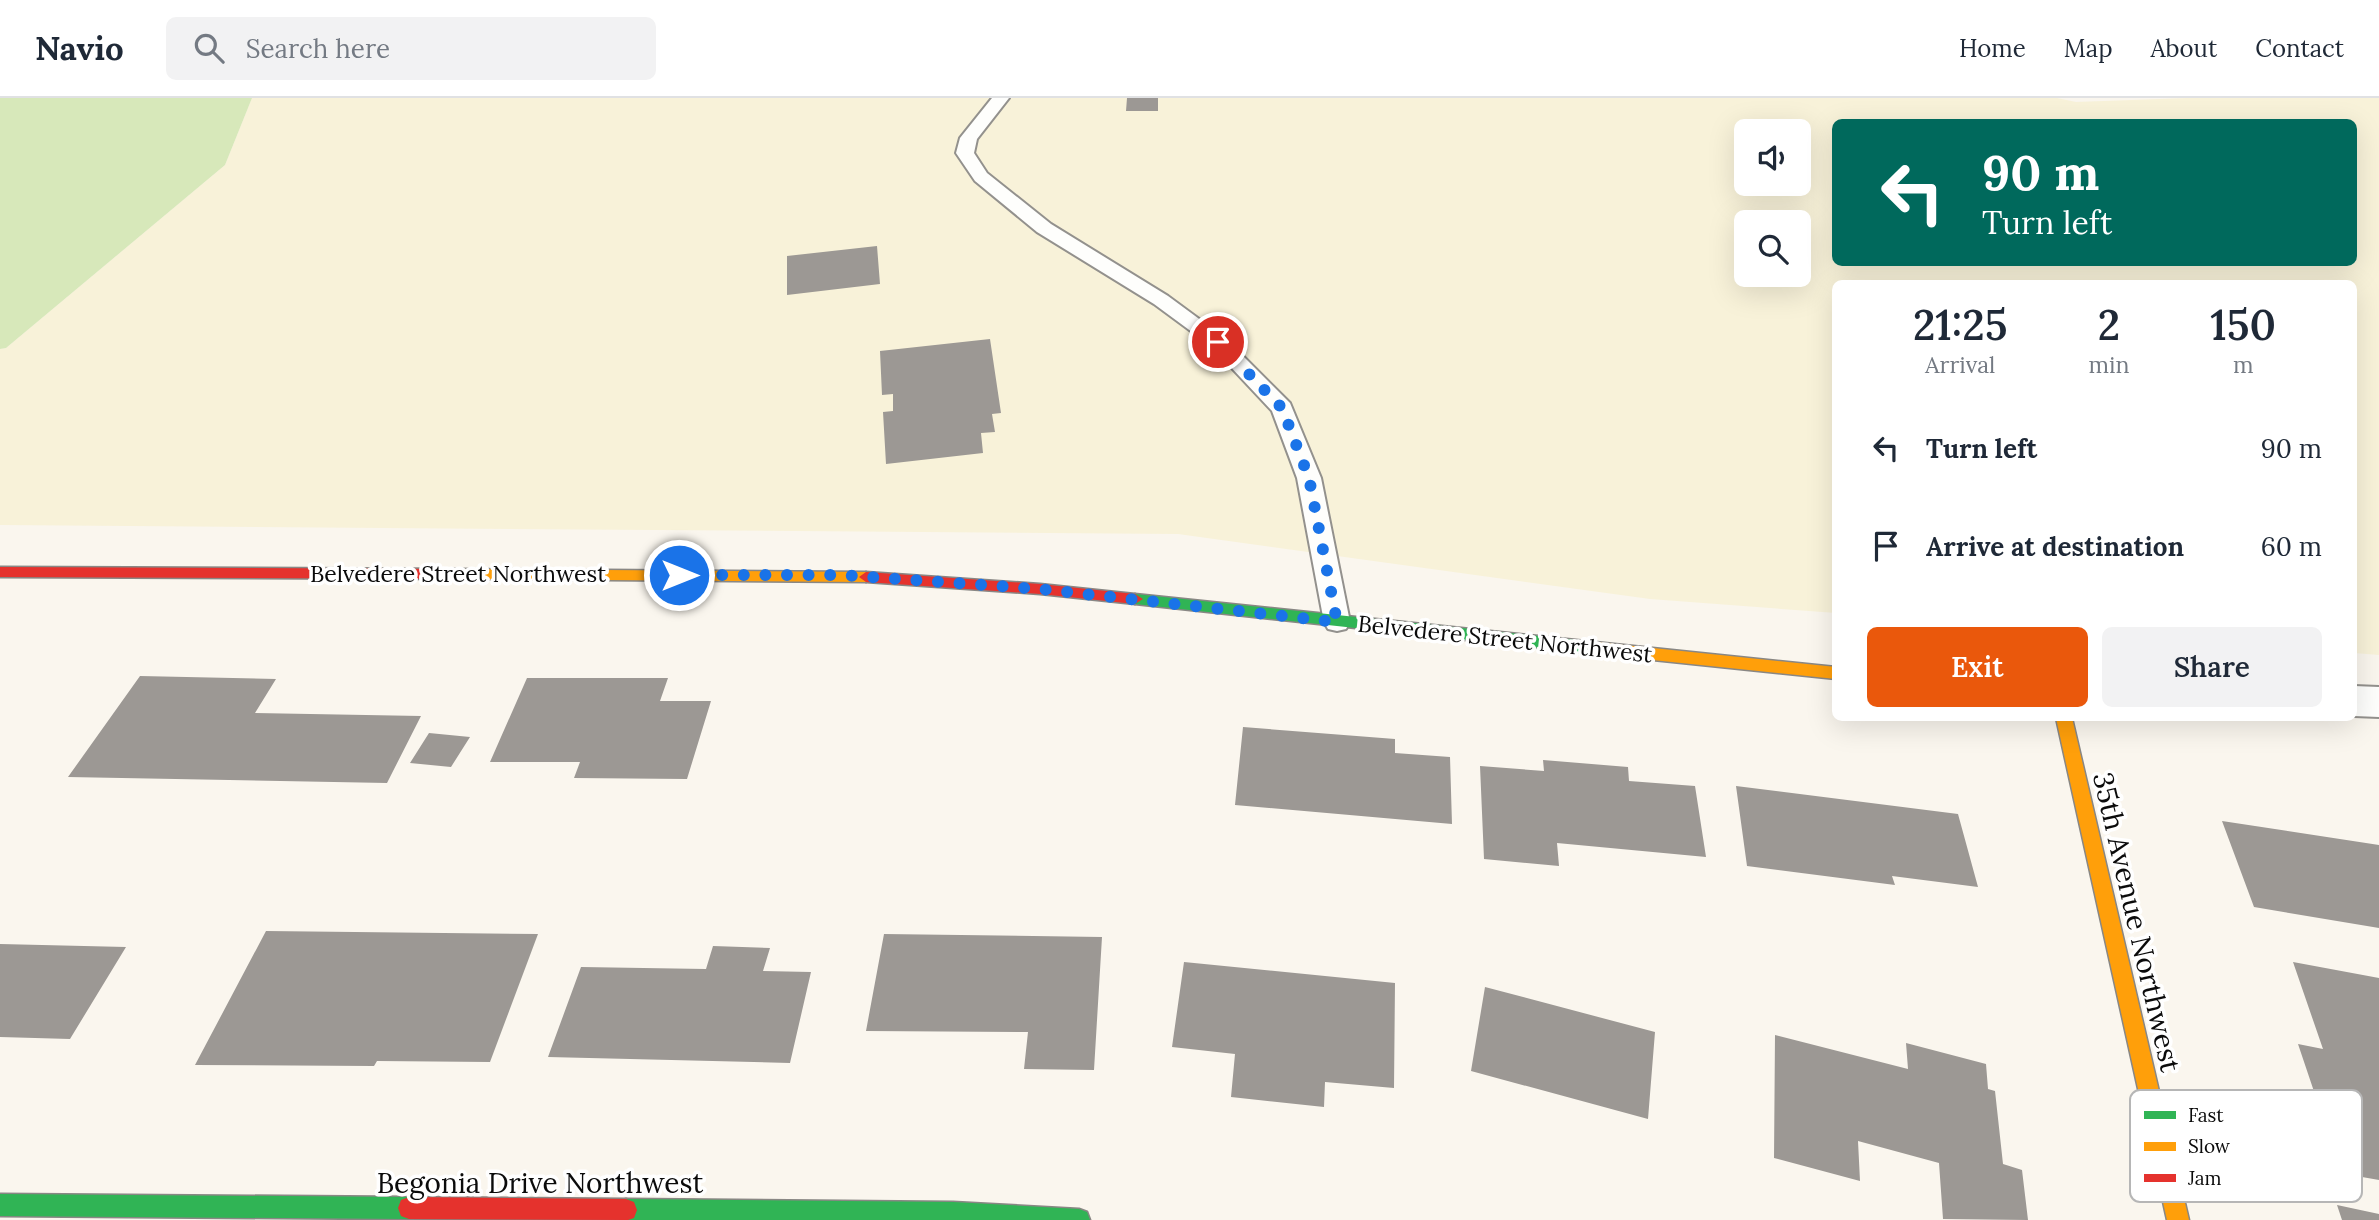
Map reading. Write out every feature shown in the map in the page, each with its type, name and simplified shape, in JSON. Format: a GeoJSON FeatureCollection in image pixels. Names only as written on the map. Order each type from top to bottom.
{"type":"FeatureCollection","features":[{"type":"Feature","properties":{"kind":"street","name":"Belvedere Street Northwest"},"geometry":{"type":"LineString","coordinates":[[0,572],[842,575],[1040,589],[1832,673]]}},
{"type":"Feature","properties":{"kind":"street"},"geometry":{"type":"LineString","coordinates":[[2357,701],[2379,702]]}},
{"type":"Feature","properties":{"kind":"street","name":"35th Avenue Northwest"},"geometry":{"type":"LineString","coordinates":[[2065,721],[2148,1090]]}},
{"type":"Feature","properties":{"kind":"street","name":"35th Avenue Northwest"},"geometry":{"type":"LineString","coordinates":[[2174,1202],[2178,1220]]}},
{"type":"Feature","properties":{"kind":"street","name":"Begonia Drive Northwest"},"geometry":{"type":"LineString","coordinates":[[0,1205],[953,1213],[1079,1220]]}},
{"type":"Feature","properties":{"kind":"lane"},"geometry":{"type":"LineString","coordinates":[[1001,98],[969,138],[965,153],[981,177],[1044,228],[1161,300],[1218,342],[1282,408],[1309,478],[1337,622]]}},
{"type":"Feature","properties":{"kind":"shaded area"},"geometry":{"type":"Polygon","coordinates":[[[252,98],[2057,98],[2076,102],[2187,98],[2379,98],[2379,655],[2357,653],[2357,280],[1832,280],[1832,613],[1650,599],[1178,534],[0,525],[0,349],[6,348],[225,165],[252,98]]]}},
{"type":"Feature","properties":{"kind":"green space"},"geometry":{"type":"Polygon","coordinates":[[[0,98],[252,98],[225,165],[6,348],[0,349],[0,98]]]}},
{"type":"Feature","properties":{"kind":"building"},"geometry":{"type":"Polygon","coordinates":[[[1127,98],[1158,98],[1158,111],[1126,111],[1127,98]]]}},
{"type":"Feature","properties":{"kind":"building"},"geometry":{"type":"Polygon","coordinates":[[[877,246],[880,284],[787,295],[787,256],[877,246]]]}},
{"type":"Feature","properties":{"kind":"building"},"geometry":{"type":"Polygon","coordinates":[[[990,339],[1001,413],[992,414],[995,432],[981,433],[983,453],[886,464],[883,412],[893,411],[893,394],[882,395],[880,351],[990,339]]]}},
{"type":"Feature","properties":{"kind":"building"},"geometry":{"type":"Polygon","coordinates":[[[140,676],[276,679],[255,713],[421,716],[387,783],[68,777],[140,676]]]}},
{"type":"Feature","properties":{"kind":"building"},"geometry":{"type":"Polygon","coordinates":[[[527,678],[668,678],[660,701],[711,701],[687,779],[574,778],[580,762],[490,762],[527,678]]]}},
{"type":"Feature","properties":{"kind":"building"},"geometry":{"type":"Polygon","coordinates":[[[1243,727],[1395,739],[1395,753],[1450,757],[1452,824],[1235,805],[1243,727]]]}},
{"type":"Feature","properties":{"kind":"building"},"geometry":{"type":"Polygon","coordinates":[[[429,733],[470,737],[451,767],[410,763],[429,733]]]}},
{"type":"Feature","properties":{"kind":"building"},"geometry":{"type":"Polygon","coordinates":[[[1543,760],[1628,767],[1629,781],[1695,786],[1706,857],[1557,843],[1559,866],[1484,859],[1480,766],[1544,771],[1543,760]]]}},
{"type":"Feature","properties":{"kind":"building"},"geometry":{"type":"Polygon","coordinates":[[[1736,786],[1958,814],[1978,887],[1892,876],[1895,885],[1747,866],[1736,786]]]}},
{"type":"Feature","properties":{"kind":"building"},"geometry":{"type":"Polygon","coordinates":[[[2222,821],[2379,845],[2379,928],[2254,907],[2222,821]]]}},
{"type":"Feature","properties":{"kind":"building"},"geometry":{"type":"Polygon","coordinates":[[[266,931],[538,934],[490,1062],[377,1061],[374,1066],[195,1065],[266,931]]]}},
{"type":"Feature","properties":{"kind":"building"},"geometry":{"type":"Polygon","coordinates":[[[884,934],[1102,937],[1094,1070],[1024,1069],[1028,1032],[866,1031],[884,934]]]}},
{"type":"Feature","properties":{"kind":"building"},"geometry":{"type":"Polygon","coordinates":[[[0,944],[126,947],[70,1039],[0,1037],[0,944]]]}},
{"type":"Feature","properties":{"kind":"building"},"geometry":{"type":"Polygon","coordinates":[[[713,946],[770,948],[763,971],[811,972],[790,1063],[548,1057],[581,967],[706,969],[713,946]]]}},
{"type":"Feature","properties":{"kind":"building"},"geometry":{"type":"Polygon","coordinates":[[[1184,962],[1395,983],[1394,1088],[1325,1082],[1324,1107],[1231,1097],[1235,1054],[1172,1047],[1184,962]]]}},
{"type":"Feature","properties":{"kind":"building"},"geometry":{"type":"Polygon","coordinates":[[[2293,962],[2379,978],[2379,1180],[2362,1177],[2362,1090],[2313,1090],[2298,1044],[2323,1049],[2293,962]]]}},
{"type":"Feature","properties":{"kind":"building"},"geometry":{"type":"Polygon","coordinates":[[[1485,987],[1655,1032],[1648,1119],[1471,1071],[1485,987]]]}},
{"type":"Feature","properties":{"kind":"building"},"geometry":{"type":"Polygon","coordinates":[[[1775,1035],[1908,1069],[1906,1043],[1986,1064],[1988,1089],[1995,1091],[2003,1164],[2022,1170],[2028,1220],[1943,1219],[1939,1163],[1858,1141],[1860,1181],[1774,1158],[1775,1035]]]}},
{"type":"Feature","properties":{"kind":"building"},"geometry":{"type":"Polygon","coordinates":[[[2337,1205],[2379,1214],[2379,1220],[2342,1220],[2337,1205]]]}},
{"type":"Feature","properties":{"kind":"traffic: fast"},"geometry":{"type":"LineString","coordinates":[[1135,599],[1595,648]]}},
{"type":"Feature","properties":{"kind":"traffic: fast"},"geometry":{"type":"LineString","coordinates":[[0,1205],[409,1208]]}},
{"type":"Feature","properties":{"kind":"traffic: fast"},"geometry":{"type":"LineString","coordinates":[[626,1210],[953,1213],[1079,1220]]}},
{"type":"Feature","properties":{"kind":"traffic: slow"},"geometry":{"type":"LineString","coordinates":[[457,574],[866,577]]}},
{"type":"Feature","properties":{"kind":"traffic: slow"},"geometry":{"type":"LineString","coordinates":[[1595,648],[1832,673]]}},
{"type":"Feature","properties":{"kind":"traffic: slow"},"geometry":{"type":"LineString","coordinates":[[2065,721],[2148,1090]]}},
{"type":"Feature","properties":{"kind":"traffic: slow"},"geometry":{"type":"LineString","coordinates":[[2174,1202],[2178,1220]]}},
{"type":"Feature","properties":{"kind":"traffic: jam"},"geometry":{"type":"LineString","coordinates":[[0,572],[457,574]]}},
{"type":"Feature","properties":{"kind":"traffic: jam"},"geometry":{"type":"LineString","coordinates":[[866,577],[1040,589],[1135,599]]}},
{"type":"Feature","properties":{"kind":"traffic: jam"},"geometry":{"type":"LineString","coordinates":[[409,1208],[626,1210]]}},
{"type":"Feature","properties":{"kind":"route"},"geometry":{"type":"LineString","coordinates":[[679,575],[842,575],[1040,589],[1337,622],[1309,478],[1282,408],[1218,342]]}}]}
